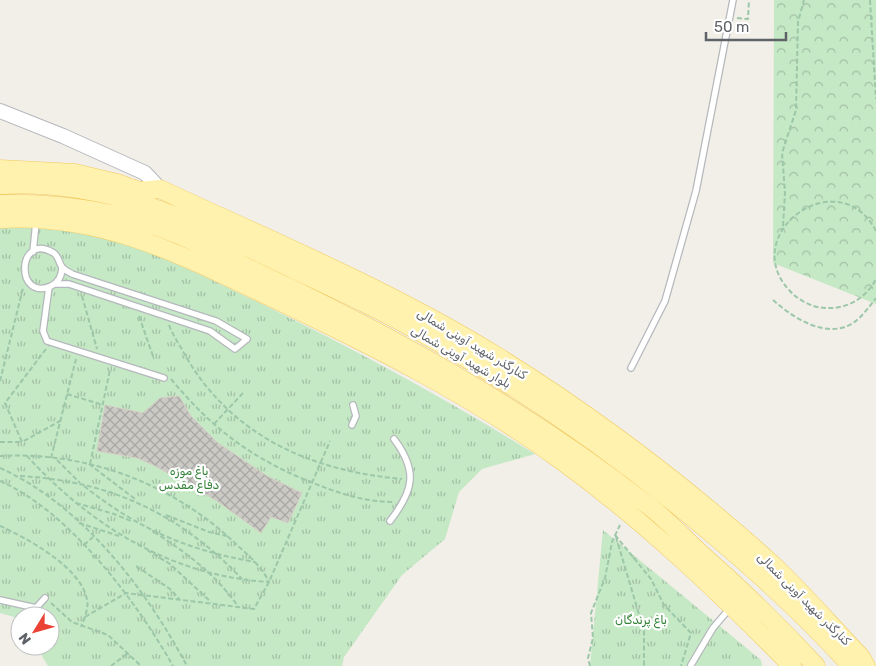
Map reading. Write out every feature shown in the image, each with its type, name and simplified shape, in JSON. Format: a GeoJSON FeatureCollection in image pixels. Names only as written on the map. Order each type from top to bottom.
{"type":"FeatureCollection","features":[{"type":"Feature","properties":{"kind":"main road","name":"کنارگذر شهید آوینی شمالی"},"geometry":{"type":"LineString","coordinates":[[0,169],[75,173],[117,183],[140,191],[160,188],[403,304],[500,358],[589,417],[672,479],[773,566],[861,657],[866,666]]}},
{"type":"Feature","properties":{"kind":"main road","name":"بلوار شهید آوینی شمالی"},"geometry":{"type":"LineString","coordinates":[[0,185],[70,187],[110,194],[184,218],[372,307],[433,339],[492,374],[580,431],[662,492],[763,578],[851,666]]}},
{"type":"Feature","properties":{"kind":"main road","name":"بلوار شهید آوینی شمالی"},"geometry":{"type":"LineString","coordinates":[[0,204],[42,204],[84,209],[143,223],[178,235],[364,324],[424,355],[483,390],[553,436],[651,508],[748,596],[816,666]]}},
{"type":"Feature","properties":{"kind":"main road"},"geometry":{"type":"LineString","coordinates":[[0,219],[36,220],[100,227],[173,251],[357,338],[416,369],[475,404],[561,460],[628,511],[733,606],[792,666]]}},
{"type":"Feature","properties":{"kind":"street"},"geometry":{"type":"LineString","coordinates":[[0,111],[63,136],[145,173],[160,188]]}},
{"type":"Feature","properties":{"kind":"lane"},"geometry":{"type":"LineString","coordinates":[[631,368],[668,292],[696,191],[733,0]]}},
{"type":"Feature","properties":{"kind":"lane"},"geometry":{"type":"LineString","coordinates":[[33,252],[36,220]]}},
{"type":"Feature","properties":{"kind":"lane"},"geometry":{"type":"LineString","coordinates":[[62,267],[72,274],[216,320],[247,339],[235,349],[210,331],[69,284],[52,285],[37,287],[24,274],[25,261],[33,252],[46,249],[52,252],[60,261],[62,267],[62,273],[52,285],[43,331],[44,337],[50,343],[164,378]]}},
{"type":"Feature","properties":{"kind":"lane"},"geometry":{"type":"LineString","coordinates":[[352,424],[356,416],[353,405]]}},
{"type":"Feature","properties":{"kind":"lane"},"geometry":{"type":"LineString","coordinates":[[390,520],[404,502],[410,480],[406,454],[394,438]]}},
{"type":"Feature","properties":{"kind":"lane"},"geometry":{"type":"LineString","coordinates":[[0,600],[36,608],[45,598]]}},
{"type":"Feature","properties":{"kind":"lane"},"geometry":{"type":"LineString","coordinates":[[691,666],[712,628],[733,606]]}},
{"type":"Feature","properties":{"kind":"path"},"geometry":{"type":"LineString","coordinates":[[730,18],[748,19],[749,0]]}},
{"type":"Feature","properties":{"kind":"path"},"geometry":{"type":"LineString","coordinates":[[804,0],[798,22],[796,110],[782,153],[785,192],[783,228],[776,245],[778,272],[787,288],[801,300],[828,308],[846,306],[863,296],[876,279]]}},
{"type":"Feature","properties":{"kind":"path"},"geometry":{"type":"LineString","coordinates":[[870,0],[876,99]]}},
{"type":"Feature","properties":{"kind":"path"},"geometry":{"type":"LineString","coordinates":[[783,228],[802,209],[829,202],[855,209],[870,221],[876,231]]}},
{"type":"Feature","properties":{"kind":"path"},"geometry":{"type":"LineString","coordinates":[[0,381],[22,293],[24,274]]}},
{"type":"Feature","properties":{"kind":"path"},"geometry":{"type":"LineString","coordinates":[[79,288],[100,359]]}},
{"type":"Feature","properties":{"kind":"path"},"geometry":{"type":"LineString","coordinates":[[773,300],[789,315],[830,329],[852,324],[866,312],[876,298]]}},
{"type":"Feature","properties":{"kind":"path"},"geometry":{"type":"LineString","coordinates":[[136,306],[154,359]]}},
{"type":"Feature","properties":{"kind":"path"},"geometry":{"type":"LineString","coordinates":[[166,316],[172,333],[191,365],[213,395],[256,432],[273,443],[321,464],[350,472],[410,480]]}},
{"type":"Feature","properties":{"kind":"path"},"geometry":{"type":"LineString","coordinates":[[5,403],[50,343]]}},
{"type":"Feature","properties":{"kind":"path"},"geometry":{"type":"LineString","coordinates":[[51,458],[78,352]]}},
{"type":"Feature","properties":{"kind":"path"},"geometry":{"type":"LineString","coordinates":[[89,464],[112,362]]}},
{"type":"Feature","properties":{"kind":"path"},"geometry":{"type":"LineString","coordinates":[[164,378],[169,377],[213,425],[263,461],[347,496],[387,502],[404,502]]}},
{"type":"Feature","properties":{"kind":"path"},"geometry":{"type":"LineString","coordinates":[[213,425],[243,393]]}},
{"type":"Feature","properties":{"kind":"path"},"geometry":{"type":"LineString","coordinates":[[67,394],[103,404]]}},
{"type":"Feature","properties":{"kind":"path"},"geometry":{"type":"LineString","coordinates":[[0,402],[5,403]]}},
{"type":"Feature","properties":{"kind":"path"},"geometry":{"type":"LineString","coordinates":[[5,403],[22,442]]}},
{"type":"Feature","properties":{"kind":"path"},"geometry":{"type":"LineString","coordinates":[[0,442],[22,442],[60,422]]}},
{"type":"Feature","properties":{"kind":"path"},"geometry":{"type":"LineString","coordinates":[[85,617],[126,593],[211,602],[254,610],[269,582],[330,440]]}},
{"type":"Feature","properties":{"kind":"path"},"geometry":{"type":"LineString","coordinates":[[26,455],[74,503],[124,538]]}},
{"type":"Feature","properties":{"kind":"path"},"geometry":{"type":"LineString","coordinates":[[0,456],[26,455],[89,464],[153,485],[204,516],[255,562],[269,582]]}},
{"type":"Feature","properties":{"kind":"path"},"geometry":{"type":"LineString","coordinates":[[55,459],[82,484],[135,523]]}},
{"type":"Feature","properties":{"kind":"path"},"geometry":{"type":"LineString","coordinates":[[89,464],[138,502]]}},
{"type":"Feature","properties":{"kind":"path"},"geometry":{"type":"LineString","coordinates":[[0,468],[18,476],[50,497],[93,537],[144,596],[187,666]]}},
{"type":"Feature","properties":{"kind":"path"},"geometry":{"type":"LineString","coordinates":[[18,476],[47,478],[82,484],[138,502],[185,524],[229,537]]}},
{"type":"Feature","properties":{"kind":"path"},"geometry":{"type":"LineString","coordinates":[[0,481],[12,486],[42,507],[84,545],[126,593],[173,666]]}},
{"type":"Feature","properties":{"kind":"path"},"geometry":{"type":"LineString","coordinates":[[74,503],[114,514],[191,547],[220,556],[255,562]]}},
{"type":"Feature","properties":{"kind":"path"},"geometry":{"type":"LineString","coordinates":[[157,511],[196,536],[220,556],[242,580]]}},
{"type":"Feature","properties":{"kind":"path"},"geometry":{"type":"LineString","coordinates":[[590,666],[588,658],[593,638],[590,613],[605,578],[615,535],[628,511]]}},
{"type":"Feature","properties":{"kind":"path"},"geometry":{"type":"LineString","coordinates":[[79,523],[124,538],[142,547],[170,564],[211,602]]}},
{"type":"Feature","properties":{"kind":"path"},"geometry":{"type":"LineString","coordinates":[[0,526],[22,536],[66,568],[82,587],[88,606],[81,626]]}},
{"type":"Feature","properties":{"kind":"path"},"geometry":{"type":"LineString","coordinates":[[149,529],[184,551],[211,572],[238,606]]}},
{"type":"Feature","properties":{"kind":"path"},"geometry":{"type":"LineString","coordinates":[[615,535],[644,631],[644,666]]}},
{"type":"Feature","properties":{"kind":"path"},"geometry":{"type":"LineString","coordinates":[[615,535],[652,579],[664,605],[691,634],[681,666]]}},
{"type":"Feature","properties":{"kind":"path"},"geometry":{"type":"LineString","coordinates":[[84,545],[93,537]]}},
{"type":"Feature","properties":{"kind":"path"},"geometry":{"type":"LineString","coordinates":[[142,547],[211,572],[242,580],[269,582]]}},
{"type":"Feature","properties":{"kind":"path"},"geometry":{"type":"LineString","coordinates":[[136,566],[170,589],[179,599]]}},
{"type":"Feature","properties":{"kind":"path"},"geometry":{"type":"LineString","coordinates":[[45,598],[72,622],[108,635],[141,666]]}},
{"type":"Feature","properties":{"kind":"path"},"geometry":{"type":"LineString","coordinates":[[112,666],[128,653]]}},
{"type":"Feature","properties":{"kind":"green space"},"geometry":{"type":"Polygon","coordinates":[[[774,0],[876,0],[876,304],[773,263],[774,0]]]}},
{"type":"Feature","properties":{"kind":"green space","name":"باغ موزه دفاع مقدس"},"geometry":{"type":"Polygon","coordinates":[[[0,227],[37,227],[72,231],[139,249],[171,262],[336,341],[437,396],[535,454],[482,469],[459,492],[445,539],[402,575],[344,657],[342,666],[48,666],[42,656],[60,656],[60,606],[10,606],[10,616],[0,613],[0,227]]]}},
{"type":"Feature","properties":{"kind":"green space","name":"باغ پرندگان"},"geometry":{"type":"Polygon","coordinates":[[[603,530],[761,660],[762,666],[590,666],[603,530]]]}},
{"type":"Feature","properties":{"kind":"building"},"geometry":{"type":"Polygon","coordinates":[[[179,396],[191,416],[218,443],[267,476],[302,493],[288,523],[271,517],[261,533],[217,501],[155,466],[137,458],[97,451],[105,405],[143,413],[160,398],[179,396]]]}}]}
